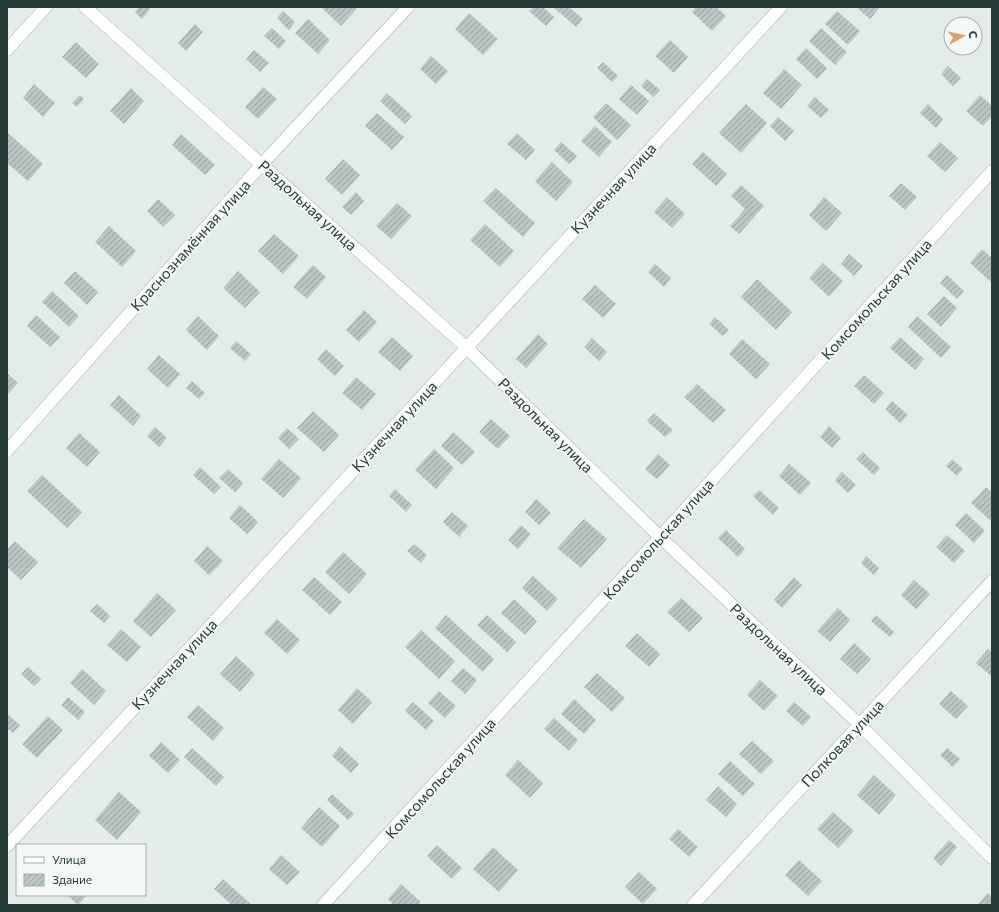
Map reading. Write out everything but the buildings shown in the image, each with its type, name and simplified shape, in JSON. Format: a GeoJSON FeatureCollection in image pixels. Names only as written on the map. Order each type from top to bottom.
{"type":"FeatureCollection","features":[{"type":"Feature","properties":{"kind":"street"},"geometry":{"type":"LineString","coordinates":[[7,50],[46,7]]}},
{"type":"Feature","properties":{"kind":"street","name":"Раздольная улица"},"geometry":{"type":"LineString","coordinates":[[85,7],[466,347],[660,537],[859,724],[992,858]]}},
{"type":"Feature","properties":{"kind":"street","name":"Краснознамённая улица"},"geometry":{"type":"LineString","coordinates":[[7,451],[262,164],[408,7]]}},
{"type":"Feature","properties":{"kind":"street","name":"Кузнечная улица"},"geometry":{"type":"LineString","coordinates":[[7,846],[781,7]]}},
{"type":"Feature","properties":{"kind":"street","name":"Комсомольская улица"},"geometry":{"type":"LineString","coordinates":[[323,905],[992,171]]}},
{"type":"Feature","properties":{"kind":"street","name":"Полковая улица"},"geometry":{"type":"LineString","coordinates":[[693,905],[992,582]]}}]}
